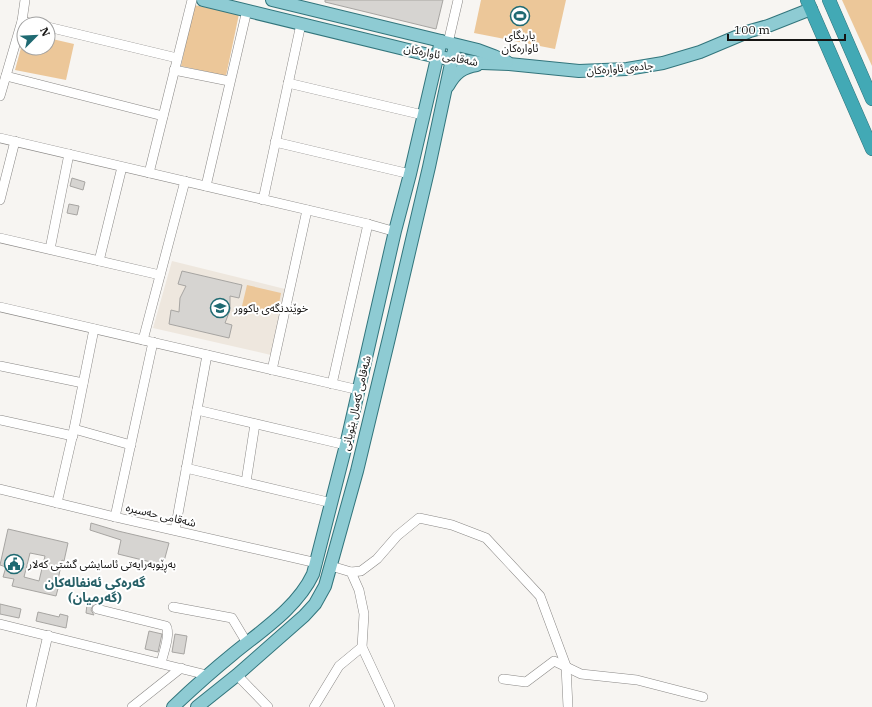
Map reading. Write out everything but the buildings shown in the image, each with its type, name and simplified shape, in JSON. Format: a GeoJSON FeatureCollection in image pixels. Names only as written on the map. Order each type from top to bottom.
{"type":"FeatureCollection","features":[{"type":"Feature","properties":{"kind":"highway"},"geometry":{"type":"LineString","coordinates":[[829,0],[872,99]]}},
{"type":"Feature","properties":{"kind":"highway"},"geometry":{"type":"LineString","coordinates":[[809,3],[872,149]]}},
{"type":"Feature","properties":{"kind":"main road","name":"شەقامی ئاوارەکان"},"geometry":{"type":"LineString","coordinates":[[203,0],[437,57],[482,63],[509,64]]}},
{"type":"Feature","properties":{"kind":"main road","name":"شەقامی ئاوارەکان"},"geometry":{"type":"LineString","coordinates":[[272,0],[290,2],[486,53],[509,64]]}},
{"type":"Feature","properties":{"kind":"main road","name":"جادەی ئاوارەکان"},"geometry":{"type":"LineString","coordinates":[[509,64],[579,71],[609,71],[655,65],[688,56],[750,31],[765,21],[809,3]]}},
{"type":"Feature","properties":{"kind":"main road","name":"شەقامی کەمال بێویانی"},"geometry":{"type":"LineString","coordinates":[[173,707],[208,675],[299,598],[311,580],[317,563],[341,467],[395,231],[410,174],[437,57],[448,43]]}},
{"type":"Feature","properties":{"kind":"main road","name":"شەقامی کەمال بێویانی"},"geometry":{"type":"LineString","coordinates":[[197,707],[237,675],[312,607],[326,586],[357,471],[427,173],[452,60],[448,43]]}},
{"type":"Feature","properties":{"kind":"main road"},"geometry":{"type":"LineString","coordinates":[[432,79],[445,87],[459,71],[466,67],[482,63]]}},
{"type":"Feature","properties":{"kind":"main road"},"geometry":{"type":"LineString","coordinates":[[341,467],[357,471]]}},
{"type":"Feature","properties":{"kind":"street"},"geometry":{"type":"LineString","coordinates":[[23,16],[25,0]]}},
{"type":"Feature","properties":{"kind":"street"},"geometry":{"type":"LineString","coordinates":[[149,173],[192,0]]}},
{"type":"Feature","properties":{"kind":"street"},"geometry":{"type":"LineString","coordinates":[[448,43],[458,0]]}},
{"type":"Feature","properties":{"kind":"street"},"geometry":{"type":"LineString","coordinates":[[206,186],[247,10]]}},
{"type":"Feature","properties":{"kind":"street"},"geometry":{"type":"LineString","coordinates":[[263,200],[301,24]]}},
{"type":"Feature","properties":{"kind":"street"},"geometry":{"type":"LineString","coordinates":[[56,29],[177,58]]}},
{"type":"Feature","properties":{"kind":"street"},"geometry":{"type":"LineString","coordinates":[[0,96],[16,42]]}},
{"type":"Feature","properties":{"kind":"street"},"geometry":{"type":"LineString","coordinates":[[174,70],[230,81]]}},
{"type":"Feature","properties":{"kind":"street"},"geometry":{"type":"LineString","coordinates":[[6,76],[163,116]]}},
{"type":"Feature","properties":{"kind":"street"},"geometry":{"type":"LineString","coordinates":[[288,83],[417,115],[423,115]]}},
{"type":"Feature","properties":{"kind":"street"},"geometry":{"type":"LineString","coordinates":[[0,138],[395,231]]}},
{"type":"Feature","properties":{"kind":"street"},"geometry":{"type":"LineString","coordinates":[[0,200],[15,141]]}},
{"type":"Feature","properties":{"kind":"street"},"geometry":{"type":"LineString","coordinates":[[276,142],[410,174]]}},
{"type":"Feature","properties":{"kind":"street"},"geometry":{"type":"LineString","coordinates":[[50,249],[69,154]]}},
{"type":"Feature","properties":{"kind":"street"},"geometry":{"type":"LineString","coordinates":[[99,261],[122,167]]}},
{"type":"Feature","properties":{"kind":"street"},"geometry":{"type":"LineString","coordinates":[[143,340],[185,181]]}},
{"type":"Feature","properties":{"kind":"street"},"geometry":{"type":"LineString","coordinates":[[272,370],[307,210]]}},
{"type":"Feature","properties":{"kind":"street"},"geometry":{"type":"LineString","coordinates":[[332,384],[368,224]]}},
{"type":"Feature","properties":{"kind":"street"},"geometry":{"type":"LineString","coordinates":[[0,238],[160,276]]}},
{"type":"Feature","properties":{"kind":"street"},"geometry":{"type":"LineString","coordinates":[[0,307],[359,390]]}},
{"type":"Feature","properties":{"kind":"street"},"geometry":{"type":"LineString","coordinates":[[57,503],[94,329]]}},
{"type":"Feature","properties":{"kind":"street"},"geometry":{"type":"LineString","coordinates":[[116,517],[153,342]]}},
{"type":"Feature","properties":{"kind":"street"},"geometry":{"type":"LineString","coordinates":[[175,530],[207,355]]}},
{"type":"Feature","properties":{"kind":"street"},"geometry":{"type":"LineString","coordinates":[[0,366],[83,383]]}},
{"type":"Feature","properties":{"kind":"street"},"geometry":{"type":"LineString","coordinates":[[197,410],[346,445]]}},
{"type":"Feature","properties":{"kind":"street"},"geometry":{"type":"LineString","coordinates":[[0,420],[73,432],[131,445]]}},
{"type":"Feature","properties":{"kind":"street"},"geometry":{"type":"LineString","coordinates":[[246,482],[254,424]]}},
{"type":"Feature","properties":{"kind":"street"},"geometry":{"type":"LineString","coordinates":[[186,468],[332,503]]}},
{"type":"Feature","properties":{"kind":"street","name":"شەقامی حەسیرە"},"geometry":{"type":"LineString","coordinates":[[0,489],[317,563]]}},
{"type":"Feature","properties":{"kind":"street"},"geometry":{"type":"LineString","coordinates":[[331,566],[351,572],[361,571],[377,559],[397,536],[419,518],[452,525],[486,538],[540,596],[566,666],[568,707]]}},
{"type":"Feature","properties":{"kind":"street"},"geometry":{"type":"LineString","coordinates":[[351,572],[359,590],[364,614],[362,647],[390,707]]}},
{"type":"Feature","properties":{"kind":"street"},"geometry":{"type":"LineString","coordinates":[[173,607],[232,618],[247,643]]}},
{"type":"Feature","properties":{"kind":"street"},"geometry":{"type":"LineString","coordinates":[[97,610],[166,626],[168,628],[168,634],[161,663]]}},
{"type":"Feature","properties":{"kind":"street"},"geometry":{"type":"LineString","coordinates":[[0,624],[208,675]]}},
{"type":"Feature","properties":{"kind":"street"},"geometry":{"type":"LineString","coordinates":[[31,707],[48,635]]}},
{"type":"Feature","properties":{"kind":"street"},"geometry":{"type":"LineString","coordinates":[[314,707],[339,666],[362,647]]}},
{"type":"Feature","properties":{"kind":"street"},"geometry":{"type":"LineString","coordinates":[[503,679],[526,682],[554,661],[581,674],[637,680],[703,697]]}},
{"type":"Feature","properties":{"kind":"street"},"geometry":{"type":"LineString","coordinates":[[132,707],[181,668]]}},
{"type":"Feature","properties":{"kind":"street"},"geometry":{"type":"LineString","coordinates":[[237,675],[268,707]]}},
{"type":"Feature","properties":{"kind":"shaded area","name":"یاریگای ئاوارەکان"},"geometry":{"type":"Polygon","coordinates":[[[481,0],[566,0],[555,49],[474,33],[481,0]]]}},
{"type":"Feature","properties":{"kind":"shaded area"},"geometry":{"type":"Polygon","coordinates":[[[842,0],[872,0],[872,66],[842,0]]]}},
{"type":"Feature","properties":{"kind":"shaded area"},"geometry":{"type":"Polygon","coordinates":[[[194,5],[239,14],[226,76],[181,66],[194,5]]]}},
{"type":"Feature","properties":{"kind":"shaded area"},"geometry":{"type":"Polygon","coordinates":[[[56,40],[74,44],[66,80],[15,70],[19,56],[56,56],[56,40]]]}},
{"type":"Feature","properties":{"kind":"shaded area","name":"خوێندنگەی باکوور"},"geometry":{"type":"Polygon","coordinates":[[[172,261],[285,289],[271,355],[153,328],[172,261]]]}},
{"type":"Feature","properties":{"kind":"shaded area"},"geometry":{"type":"Polygon","coordinates":[[[247,285],[281,293],[277,314],[242,306],[247,285]]]}},
{"type":"Feature","properties":{"kind":"place","name":"یاریگای ئاوارەکان"},"geometry":{"type":"Point","coordinates":[520,16]}},
{"type":"Feature","properties":{"kind":"place","name":"خوێندنگەی باکوور"},"geometry":{"type":"Point","coordinates":[220,308]}},
{"type":"Feature","properties":{"kind":"place","name":"بەڕێوبەرایەتی ئاسایشی گشتی کەلار"},"geometry":{"type":"Point","coordinates":[14,564]}},
{"type":"Feature","properties":{"kind":"district","name":"گەرەکی ئەنفالەکان (گەرمیان)"},"geometry":{"type":"Point","coordinates":[95,590]}}]}
